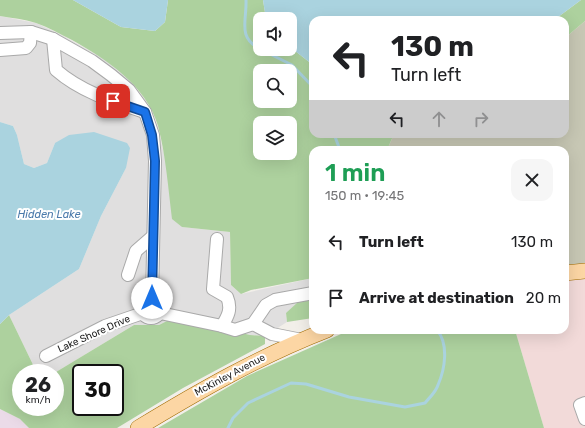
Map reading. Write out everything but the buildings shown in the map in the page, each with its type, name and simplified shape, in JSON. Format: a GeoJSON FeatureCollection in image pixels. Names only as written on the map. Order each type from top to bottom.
{"type":"FeatureCollection","features":[{"type":"Feature","properties":{"kind":"main road"},"geometry":{"type":"LineString","coordinates":[[569,273],[585,271]]}},
{"type":"Feature","properties":{"kind":"main road","name":"McKinley Avenue"},"geometry":{"type":"LineString","coordinates":[[138,428],[210,385],[317,334]]}},
{"type":"Feature","properties":{"kind":"street"},"geometry":{"type":"LineString","coordinates":[[0,33],[31,32],[53,39],[92,61],[111,74],[128,90],[145,112],[152,135],[155,154],[152,237],[152,298],[160,303],[160,313]]}},
{"type":"Feature","properties":{"kind":"street"},"geometry":{"type":"LineString","coordinates":[[0,50],[26,48],[30,43],[31,32]]}},
{"type":"Feature","properties":{"kind":"street"},"geometry":{"type":"LineString","coordinates":[[53,39],[56,70],[63,77],[92,93],[145,112]]}},
{"type":"Feature","properties":{"kind":"street"},"geometry":{"type":"LineString","coordinates":[[128,275],[136,251],[152,237]]}},
{"type":"Feature","properties":{"kind":"street"},"geometry":{"type":"LineString","coordinates":[[217,239],[213,289],[227,297],[230,304],[230,312],[222,326]]}},
{"type":"Feature","properties":{"kind":"street"},"geometry":{"type":"LineString","coordinates":[[302,340],[272,334],[253,324],[266,305],[275,300],[309,294]]}},
{"type":"Feature","properties":{"kind":"street","name":"Lake Shore Drive"},"geometry":{"type":"LineString","coordinates":[[142,313],[142,302],[152,298]]}},
{"type":"Feature","properties":{"kind":"street","name":"Lake Shore Drive"},"geometry":{"type":"LineString","coordinates":[[46,356],[99,329],[142,313],[151,318],[160,313],[235,330],[253,324]]}},
{"type":"Feature","properties":{"kind":"street"},"geometry":{"type":"LineString","coordinates":[[585,403],[580,405],[585,419]]}},
{"type":"Feature","properties":{"kind":"shaded area"},"geometry":{"type":"Polygon","coordinates":[[[0,16],[36,23],[58,33],[101,57],[127,77],[146,100],[157,125],[182,227],[230,232],[231,285],[241,294],[309,279],[309,301],[286,313],[287,322],[265,336],[250,335],[175,317],[159,325],[134,325],[64,367],[64,364],[33,364],[9,315],[79,269],[101,216],[126,168],[55,143],[47,163],[34,168],[24,164],[17,135],[13,126],[0,122],[0,16]]]}},
{"type":"Feature","properties":{"kind":"shaded area"},"geometry":{"type":"Polygon","coordinates":[[[585,21],[585,264],[569,266],[569,146],[389,146],[392,138],[569,138],[569,35],[585,21]]]}},
{"type":"Feature","properties":{"kind":"shaded area"},"geometry":{"type":"Polygon","coordinates":[[[585,269],[585,428],[544,428],[516,334],[569,334],[569,271],[585,269]]]}},
{"type":"Feature","properties":{"kind":"shaded area"},"geometry":{"type":"Polygon","coordinates":[[[0,409],[20,419],[29,428],[0,428],[0,409]]]}},
{"type":"Feature","properties":{"kind":"green space"},"geometry":{"type":"Polygon","coordinates":[[[0,0],[73,0],[121,27],[155,31],[165,22],[168,0],[263,0],[265,12],[253,12],[253,56],[297,56],[297,52],[309,62],[309,138],[392,138],[389,146],[309,146],[309,279],[251,290],[241,294],[231,285],[230,232],[182,227],[172,219],[165,160],[158,126],[152,111],[135,86],[124,75],[99,56],[72,40],[36,23],[0,16],[0,0]]]}},
{"type":"Feature","properties":{"kind":"green space"},"geometry":{"type":"Polygon","coordinates":[[[581,0],[585,0],[585,21],[569,35],[569,16],[559,16],[581,0]]]}},
{"type":"Feature","properties":{"kind":"green space"},"geometry":{"type":"Polygon","coordinates":[[[309,300],[309,319],[287,322],[286,313],[298,302],[309,300]]]}},
{"type":"Feature","properties":{"kind":"green space"},"geometry":{"type":"Polygon","coordinates":[[[9,315],[33,364],[12,364],[12,415],[0,409],[0,324],[9,315]]]}},
{"type":"Feature","properties":{"kind":"green space"},"geometry":{"type":"Polygon","coordinates":[[[175,317],[250,335],[265,336],[265,344],[183,388],[117,428],[29,428],[20,419],[14,416],[64,416],[64,367],[134,325],[159,325],[175,317]]]}},
{"type":"Feature","properties":{"kind":"green space"},"geometry":{"type":"Polygon","coordinates":[[[341,334],[516,334],[544,428],[158,428],[247,376],[341,334]]]}},
{"type":"Feature","properties":{"kind":"water"},"geometry":{"type":"Polygon","coordinates":[[[73,0],[168,0],[165,22],[155,31],[121,27],[73,0]]]}},
{"type":"Feature","properties":{"kind":"water"},"geometry":{"type":"Polygon","coordinates":[[[263,0],[581,0],[559,16],[309,16],[309,62],[297,52],[297,12],[265,12],[263,0]]]}},
{"type":"Feature","properties":{"kind":"water","name":"Hidden Lake"},"geometry":{"type":"Polygon","coordinates":[[[0,122],[13,126],[17,135],[24,164],[34,168],[47,163],[55,143],[69,135],[94,132],[127,143],[130,148],[126,168],[101,216],[79,269],[9,315],[0,324],[0,122]]]}},
{"type":"Feature","properties":{"kind":"waterway"},"geometry":{"type":"LineString","coordinates":[[246,0],[245,28],[248,39],[253,44]]}},
{"type":"Feature","properties":{"kind":"waterway"},"geometry":{"type":"LineString","coordinates":[[274,56],[292,65],[309,83]]}},
{"type":"Feature","properties":{"kind":"waterway"},"geometry":{"type":"LineString","coordinates":[[336,138],[338,146]]}},
{"type":"Feature","properties":{"kind":"waterway"},"geometry":{"type":"LineString","coordinates":[[228,428],[233,418],[248,403],[291,383],[306,384],[349,397],[405,407],[425,403],[437,388],[444,364],[445,357],[443,342],[440,334]]}},
{"type":"Feature","properties":{"kind":"route"},"geometry":{"type":"LineString","coordinates":[[113,101],[145,112],[152,135],[155,161],[152,298]]}}]}
